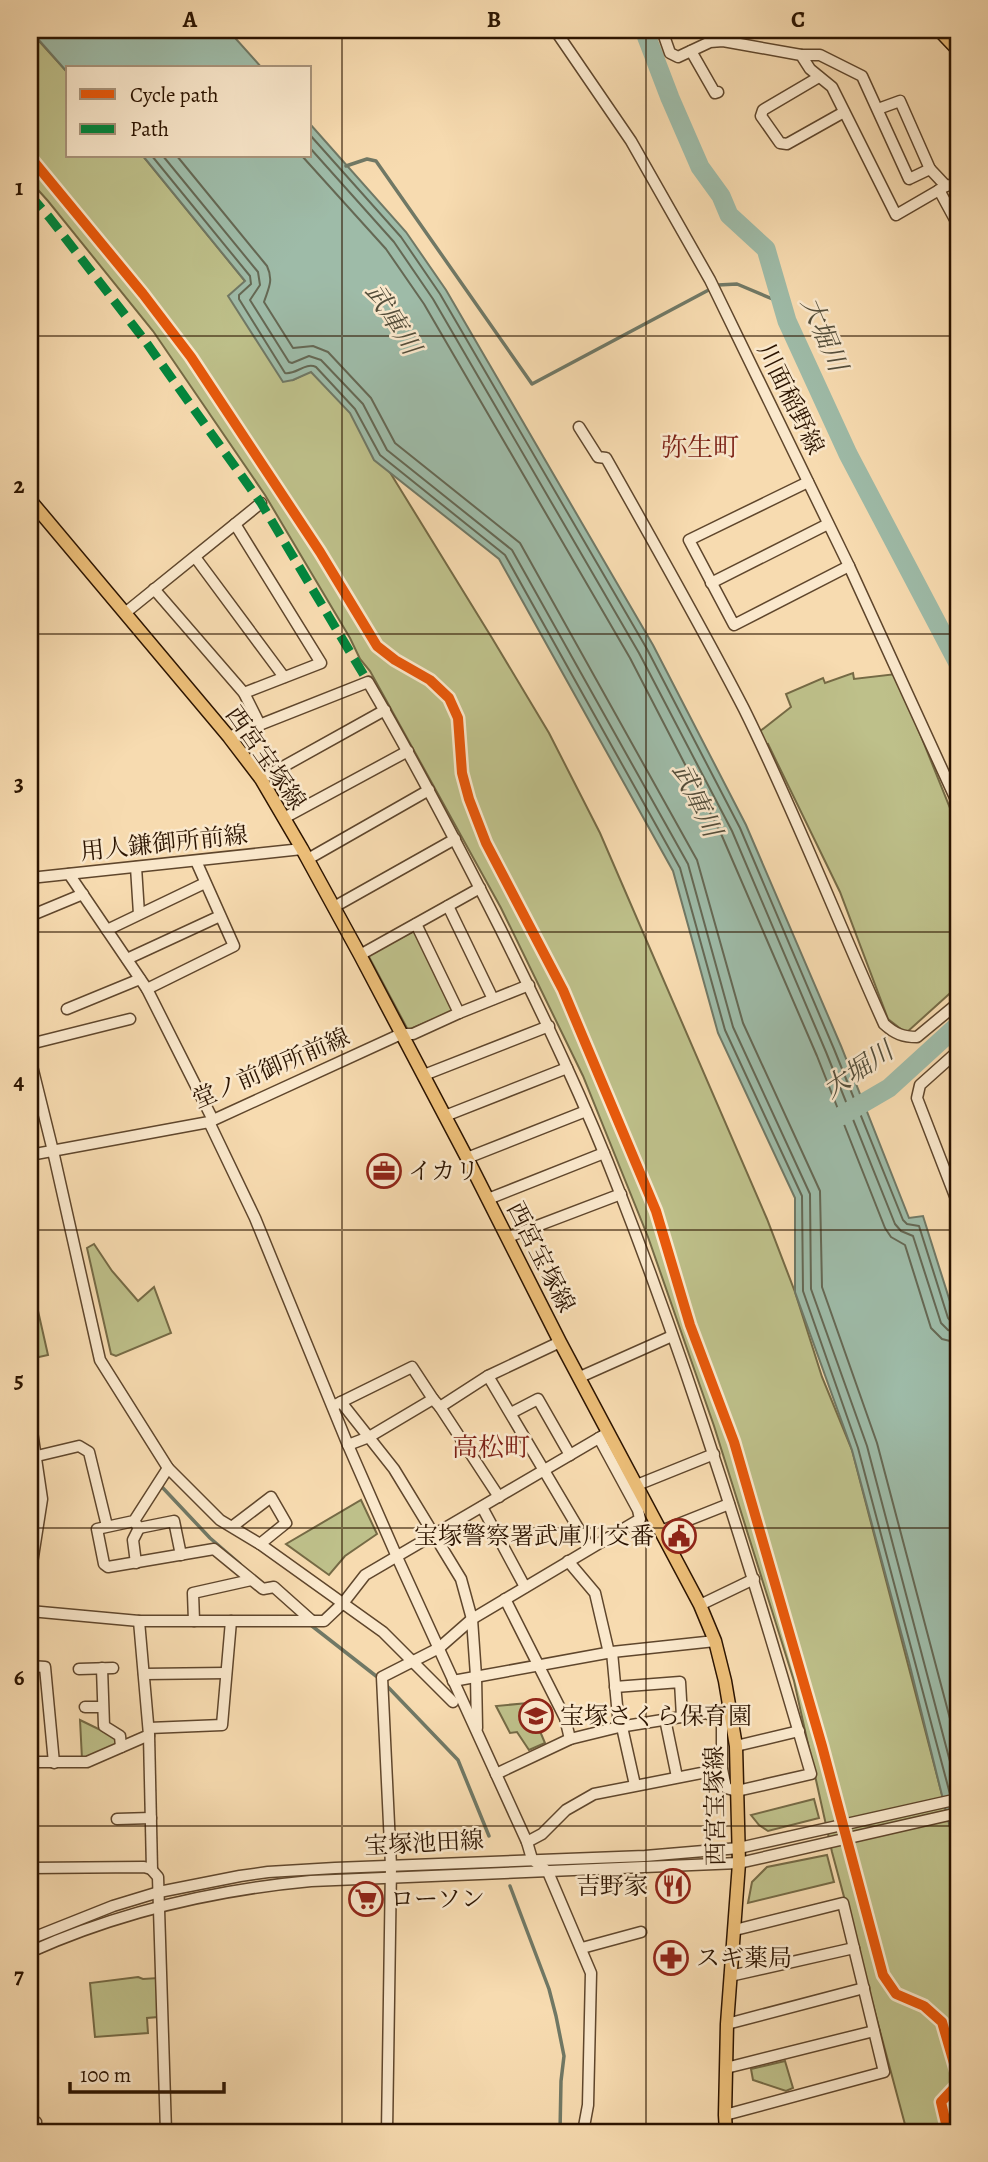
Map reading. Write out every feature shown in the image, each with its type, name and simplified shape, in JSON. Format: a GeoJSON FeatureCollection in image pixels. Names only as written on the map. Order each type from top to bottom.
{"type":"FeatureCollection","features":[{"type":"Feature","properties":{"kind":"main road"},"geometry":{"type":"LineString","coordinates":[[939,30],[958,50]]}},
{"type":"Feature","properties":{"kind":"main road","name":"西宮宝塚線"},"geometry":{"type":"LineString","coordinates":[[30,500],[229,737],[261,779],[305,854],[424,1075],[580,1377],[604,1435],[637,1485],[700,1605],[715,1641],[728,1722],[736,1746],[739,1863],[727,2024],[726,2132]]}},
{"type":"Feature","properties":{"kind":"street","name":"川面稲野線"},"geometry":{"type":"LineString","coordinates":[[555,30],[631,141],[710,281],[849,566],[958,804]]}},
{"type":"Feature","properties":{"kind":"street"},"geometry":{"type":"LineString","coordinates":[[723,41],[729,30]]}},
{"type":"Feature","properties":{"kind":"street"},"geometry":{"type":"LineString","coordinates":[[665,31],[673,56],[678,57],[710,42],[723,41],[801,55],[820,55],[862,76],[909,179],[930,169]]}},
{"type":"Feature","properties":{"kind":"street"},"geometry":{"type":"LineString","coordinates":[[691,51],[716,93]]}},
{"type":"Feature","properties":{"kind":"street"},"geometry":{"type":"LineString","coordinates":[[801,55],[810,69],[832,87],[896,215],[942,188],[954,184],[958,186]]}},
{"type":"Feature","properties":{"kind":"street"},"geometry":{"type":"LineString","coordinates":[[819,77],[763,110],[761,116],[780,143],[787,144],[844,112]]}},
{"type":"Feature","properties":{"kind":"street"},"geometry":{"type":"LineString","coordinates":[[878,109],[900,101],[958,225]]}},
{"type":"Feature","properties":{"kind":"street"},"geometry":{"type":"LineString","coordinates":[[579,427],[598,457],[606,458],[744,710],[806,842],[884,1024],[893,1033],[904,1037],[917,1037],[958,1003]]}},
{"type":"Feature","properties":{"kind":"street"},"geometry":{"type":"LineString","coordinates":[[808,482],[690,540],[734,625],[849,566]]}},
{"type":"Feature","properties":{"kind":"street"},"geometry":{"type":"LineString","coordinates":[[125,613],[261,503]]}},
{"type":"Feature","properties":{"kind":"street"},"geometry":{"type":"LineString","coordinates":[[30,512],[46,519]]}},
{"type":"Feature","properties":{"kind":"street"},"geometry":{"type":"LineString","coordinates":[[235,524],[321,663],[244,693]]}},
{"type":"Feature","properties":{"kind":"street"},"geometry":{"type":"LineString","coordinates":[[711,583],[828,524]]}},
{"type":"Feature","properties":{"kind":"street"},"geometry":{"type":"LineString","coordinates":[[195,557],[284,677]]}},
{"type":"Feature","properties":{"kind":"street"},"geometry":{"type":"LineString","coordinates":[[154,589],[244,693],[260,725]]}},
{"type":"Feature","properties":{"kind":"street"},"geometry":{"type":"LineString","coordinates":[[229,737],[368,682],[385,710],[455,839],[549,1026],[621,1194],[714,1454],[811,1774],[737,1791],[726,1787],[722,1769],[728,1722],[706,1713],[620,1727],[570,1739],[496,1774]]}},
{"type":"Feature","properties":{"kind":"street"},"geometry":{"type":"LineString","coordinates":[[261,779],[385,710]]}},
{"type":"Feature","properties":{"kind":"street"},"geometry":{"type":"LineString","coordinates":[[284,818],[408,751]]}},
{"type":"Feature","properties":{"kind":"street"},"geometry":{"type":"LineString","coordinates":[[305,854],[429,790]]}},
{"type":"Feature","properties":{"kind":"street"},"geometry":{"type":"LineString","coordinates":[[334,907],[455,839]]}},
{"type":"Feature","properties":{"kind":"street","name":"用人鎌御所前線"},"geometry":{"type":"LineString","coordinates":[[30,878],[196,861],[305,854]]}},
{"type":"Feature","properties":{"kind":"street"},"geometry":{"type":"LineString","coordinates":[[67,1009],[143,984],[234,946],[196,861]]}},
{"type":"Feature","properties":{"kind":"street"},"geometry":{"type":"LineString","coordinates":[[136,867],[139,914]]}},
{"type":"Feature","properties":{"kind":"street"},"geometry":{"type":"LineString","coordinates":[[69,874],[143,984],[211,1121],[337,1404],[348,1446],[527,1842],[532,1859],[548,1872],[582,1948],[591,1973],[592,2017],[588,2105],[583,2132]]}},
{"type":"Feature","properties":{"kind":"street"},"geometry":{"type":"LineString","coordinates":[[107,930],[205,883]]}},
{"type":"Feature","properties":{"kind":"street"},"geometry":{"type":"LineString","coordinates":[[360,956],[480,888]]}},
{"type":"Feature","properties":{"kind":"street"},"geometry":{"type":"LineString","coordinates":[[30,916],[83,894]]}},
{"type":"Feature","properties":{"kind":"street"},"geometry":{"type":"LineString","coordinates":[[448,906],[493,999]]}},
{"type":"Feature","properties":{"kind":"street"},"geometry":{"type":"LineString","coordinates":[[127,959],[220,916]]}},
{"type":"Feature","properties":{"kind":"street"},"geometry":{"type":"LineString","coordinates":[[416,924],[459,1013]]}},
{"type":"Feature","properties":{"kind":"street","name":"堂ノ前御所前線"},"geometry":{"type":"LineString","coordinates":[[30,1155],[211,1121],[401,1034],[413,1034],[529,985]]}},
{"type":"Feature","properties":{"kind":"street"},"geometry":{"type":"LineString","coordinates":[[30,1044],[130,1019]]}},
{"type":"Feature","properties":{"kind":"street"},"geometry":{"type":"LineString","coordinates":[[424,1075],[549,1026]]}},
{"type":"Feature","properties":{"kind":"street"},"geometry":{"type":"LineString","coordinates":[[958,1051],[920,1085],[917,1098],[958,1204]]}},
{"type":"Feature","properties":{"kind":"street"},"geometry":{"type":"LineString","coordinates":[[30,1058],[100,1360],[168,1468],[220,1520],[260,1544],[383,1632],[453,1702]]}},
{"type":"Feature","properties":{"kind":"street"},"geometry":{"type":"LineString","coordinates":[[445,1116],[567,1068]]}},
{"type":"Feature","properties":{"kind":"street"},"geometry":{"type":"LineString","coordinates":[[467,1158],[586,1111]]}},
{"type":"Feature","properties":{"kind":"street"},"geometry":{"type":"LineString","coordinates":[[488,1199],[604,1153]]}},
{"type":"Feature","properties":{"kind":"street"},"geometry":{"type":"LineString","coordinates":[[508,1237],[621,1194]]}},
{"type":"Feature","properties":{"kind":"street"},"geometry":{"type":"LineString","coordinates":[[580,1377],[672,1336]]}},
{"type":"Feature","properties":{"kind":"street"},"geometry":{"type":"LineString","coordinates":[[348,1446],[560,1342]]}},
{"type":"Feature","properties":{"kind":"street"},"geometry":{"type":"LineString","coordinates":[[337,1404],[412,1367],[499,1497]]}},
{"type":"Feature","properties":{"kind":"street"},"geometry":{"type":"LineString","coordinates":[[488,1376],[590,1548]]}},
{"type":"Feature","properties":{"kind":"street"},"geometry":{"type":"LineString","coordinates":[[511,1413],[538,1399],[570,1455]]}},
{"type":"Feature","properties":{"kind":"street"},"geometry":{"type":"LineString","coordinates":[[337,1404],[369,1437],[394,1469],[461,1579],[472,1619],[477,1676],[477,1733]]}},
{"type":"Feature","properties":{"kind":"street"},"geometry":{"type":"LineString","coordinates":[[30,1418],[42,1499],[30,1576]]}},
{"type":"Feature","properties":{"kind":"street"},"geometry":{"type":"LineString","coordinates":[[30,1611],[139,1621],[324,1621],[344,1602],[365,1575],[604,1435],[640,1519],[472,1619],[439,1648],[382,1677],[391,1866],[387,2132]]}},
{"type":"Feature","properties":{"kind":"street"},"geometry":{"type":"LineString","coordinates":[[37,1456],[79,1446],[89,1452],[107,1526]]}},
{"type":"Feature","properties":{"kind":"street"},"geometry":{"type":"LineString","coordinates":[[637,1485],[714,1454]]}},
{"type":"Feature","properties":{"kind":"street"},"geometry":{"type":"LineString","coordinates":[[136,1563],[133,1541],[137,1524],[168,1468]]}},
{"type":"Feature","properties":{"kind":"street"},"geometry":{"type":"LineString","coordinates":[[233,1526],[271,1497],[286,1523],[260,1544]]}},
{"type":"Feature","properties":{"kind":"street"},"geometry":{"type":"LineString","coordinates":[[661,1531],[729,1504]]}},
{"type":"Feature","properties":{"kind":"street"},"geometry":{"type":"LineString","coordinates":[[482,1507],[525,1587]]}},
{"type":"Feature","properties":{"kind":"street"},"geometry":{"type":"LineString","coordinates":[[181,1555],[174,1521],[97,1529],[104,1564],[108,1567],[136,1563],[181,1555],[214,1549],[262,1589],[274,1587],[311,1620]]}},
{"type":"Feature","properties":{"kind":"street"},"geometry":{"type":"LineString","coordinates":[[568,1561],[595,1593],[610,1652],[620,1727],[635,1785]]}},
{"type":"Feature","properties":{"kind":"street"},"geometry":{"type":"LineString","coordinates":[[700,1605],[754,1579]]}},
{"type":"Feature","properties":{"kind":"street"},"geometry":{"type":"LineString","coordinates":[[194,1621],[193,1594],[251,1580]]}},
{"type":"Feature","properties":{"kind":"street"},"geometry":{"type":"LineString","coordinates":[[505,1599],[565,1718],[570,1739]]}},
{"type":"Feature","properties":{"kind":"street"},"geometry":{"type":"LineString","coordinates":[[139,1621],[149,1731],[152,1870]]}},
{"type":"Feature","properties":{"kind":"street"},"geometry":{"type":"LineString","coordinates":[[30,1762],[87,1762],[121,1748],[149,1731],[222,1725],[231,1621]]}},
{"type":"Feature","properties":{"kind":"street"},"geometry":{"type":"LineString","coordinates":[[453,1681],[610,1652],[715,1641]]}},
{"type":"Feature","properties":{"kind":"street"},"geometry":{"type":"LineString","coordinates":[[30,1665],[45,1667],[54,1763]]}},
{"type":"Feature","properties":{"kind":"street"},"geometry":{"type":"LineString","coordinates":[[79,1669],[108,1668],[102,1707],[104,1726],[120,1736],[121,1748]]}},
{"type":"Feature","properties":{"kind":"street"},"geometry":{"type":"LineString","coordinates":[[144,1674],[226,1673]]}},
{"type":"Feature","properties":{"kind":"street"},"geometry":{"type":"LineString","coordinates":[[615,1687],[680,1682],[682,1717]]}},
{"type":"Feature","properties":{"kind":"street"},"geometry":{"type":"LineString","coordinates":[[85,1707],[102,1707]]}},
{"type":"Feature","properties":{"kind":"street"},"geometry":{"type":"LineString","coordinates":[[665,1719],[677,1777]]}},
{"type":"Feature","properties":{"kind":"street"},"geometry":{"type":"LineString","coordinates":[[736,1746],[799,1731]]}},
{"type":"Feature","properties":{"kind":"street"},"geometry":{"type":"LineString","coordinates":[[527,1842],[542,1834],[566,1810],[593,1794],[722,1769]]}},
{"type":"Feature","properties":{"kind":"street","name":"宝塚池田線"},"geometry":{"type":"LineString","coordinates":[[30,1939],[113,1906],[159,1892],[268,1872],[645,1856],[739,1848],[958,1799]]}},
{"type":"Feature","properties":{"kind":"street"},"geometry":{"type":"LineString","coordinates":[[30,1952],[83,1931],[160,1906],[260,1886],[312,1881],[739,1863],[958,1813]]}},
{"type":"Feature","properties":{"kind":"street"},"geometry":{"type":"LineString","coordinates":[[117,1819],[151,1818]]}},
{"type":"Feature","properties":{"kind":"street"},"geometry":{"type":"LineString","coordinates":[[30,1868],[144,1867],[152,1870],[158,1877],[166,2132]]}},
{"type":"Feature","properties":{"kind":"street"},"geometry":{"type":"LineString","coordinates":[[725,2115],[884,2072],[843,1903],[734,1930]]}},
{"type":"Feature","properties":{"kind":"street"},"geometry":{"type":"LineString","coordinates":[[582,1948],[641,1932]]}},
{"type":"Feature","properties":{"kind":"street"},"geometry":{"type":"LineString","coordinates":[[730,1976],[854,1948]]}},
{"type":"Feature","properties":{"kind":"street"},"geometry":{"type":"LineString","coordinates":[[727,2024],[864,1988]]}},
{"type":"Feature","properties":{"kind":"street"},"geometry":{"type":"LineString","coordinates":[[726,2068],[874,2031]]}},
{"type":"Feature","properties":{"kind":"street"},"geometry":{"type":"LineString","coordinates":[[30,2122],[36,2122],[36,2132]]}},
{"type":"Feature","properties":{"kind":"green space"},"geometry":{"type":"Polygon","coordinates":[[[30,31],[66,71],[66,158],[145,158],[245,281],[293,380],[311,371],[354,414],[549,733],[600,833],[767,1219],[795,1292],[822,1377],[852,1450],[958,1856],[958,2132],[907,2132],[832,1852],[794,1681],[714,1426],[648,1237],[583,1076],[501,908],[370,671],[360,659],[265,495],[153,331],[30,181],[30,31]]]}},
{"type":"Feature","properties":{"kind":"green space"},"geometry":{"type":"Polygon","coordinates":[[[853,673],[854,679],[896,674],[958,828],[958,986],[906,1033],[888,1019],[840,892],[768,744],[765,745],[759,732],[791,707],[786,694],[823,678],[825,683],[853,673]]]}},
{"type":"Feature","properties":{"kind":"green space"},"geometry":{"type":"Polygon","coordinates":[[[414,931],[453,1011],[408,1030],[368,955],[414,931]]]}},
{"type":"Feature","properties":{"kind":"green space"},"geometry":{"type":"Polygon","coordinates":[[[94,1244],[112,1271],[138,1301],[154,1287],[171,1333],[116,1356],[111,1354],[87,1248],[94,1244]]]}},
{"type":"Feature","properties":{"kind":"green space"},"geometry":{"type":"Polygon","coordinates":[[[36,1302],[48,1355],[30,1359],[30,1304],[36,1302]]]}},
{"type":"Feature","properties":{"kind":"green space"},"geometry":{"type":"Polygon","coordinates":[[[361,1500],[377,1534],[345,1556],[329,1575],[286,1544],[361,1500]]]}},
{"type":"Feature","properties":{"kind":"green space"},"geometry":{"type":"Polygon","coordinates":[[[528,1703],[545,1743],[529,1750],[517,1732],[510,1733],[496,1706],[528,1703]]]}},
{"type":"Feature","properties":{"kind":"green space"},"geometry":{"type":"Polygon","coordinates":[[[80,1720],[117,1738],[117,1745],[82,1759],[80,1720]]]}},
{"type":"Feature","properties":{"kind":"green space"},"geometry":{"type":"Polygon","coordinates":[[[814,1799],[819,1818],[768,1831],[751,1815],[814,1799]]]}},
{"type":"Feature","properties":{"kind":"green space"},"geometry":{"type":"Polygon","coordinates":[[[827,1855],[834,1882],[748,1903],[752,1882],[767,1867],[827,1855]]]}},
{"type":"Feature","properties":{"kind":"green space"},"geometry":{"type":"Polygon","coordinates":[[[138,1977],[158,1978],[158,2017],[147,2018],[148,2033],[95,2037],[90,1983],[138,1977]]]}},
{"type":"Feature","properties":{"kind":"green space"},"geometry":{"type":"Polygon","coordinates":[[[785,2061],[793,2088],[786,2091],[753,2080],[751,2069],[785,2061]]]}},
{"type":"Feature","properties":{"kind":"water"},"geometry":{"type":"Polygon","coordinates":[[[30,30],[228,30],[260,66],[66,66],[66,71],[30,30]]]}},
{"type":"Feature","properties":{"kind":"water","name":"武庫川"},"geometry":{"type":"Polygon","coordinates":[[[312,126],[406,232],[446,290],[653,645],[746,825],[841,1046],[909,1218],[923,1216],[958,1327],[958,1860],[909,1662],[852,1450],[795,1292],[795,1198],[718,1033],[673,871],[499,559],[374,460],[350,413],[311,372],[283,382],[228,296],[245,281],[145,158],[312,158],[312,126]]]}},
{"type":"Feature","properties":{"kind":"waterway","name":"大堀川"},"geometry":{"type":"LineString","coordinates":[[644,30],[700,167],[721,196],[729,215],[766,249],[787,321],[848,454],[958,663]]}},
{"type":"Feature","properties":{"kind":"waterway"},"geometry":{"type":"LineString","coordinates":[[346,166],[367,159],[376,161],[532,384],[718,285],[737,284],[782,303]]}},
{"type":"Feature","properties":{"kind":"waterway","name":"大堀川"},"geometry":{"type":"LineString","coordinates":[[841,1116],[889,1088],[958,1025]]}},
{"type":"Feature","properties":{"kind":"waterway"},"geometry":{"type":"LineString","coordinates":[[162,1487],[210,1538],[240,1564]]}},
{"type":"Feature","properties":{"kind":"waterway"},"geometry":{"type":"LineString","coordinates":[[312,1626],[376,1676]]}},
{"type":"Feature","properties":{"kind":"waterway"},"geometry":{"type":"LineString","coordinates":[[387,1686],[458,1760],[489,1836]]}},
{"type":"Feature","properties":{"kind":"waterway"},"geometry":{"type":"LineString","coordinates":[[510,1886],[549,1989],[556,2016],[564,2056],[560,2132]]}},
{"type":"Feature","properties":{"kind":"marked path"},"geometry":{"type":"LineString","coordinates":[[30,195],[143,338],[261,503],[368,682]]}},
{"type":"Feature","properties":{"kind":"cycle path"},"geometry":{"type":"LineString","coordinates":[[30,157],[143,294],[191,357],[320,552],[377,646],[430,680],[449,698],[458,718],[462,773],[486,843],[563,990],[656,1211],[690,1325],[734,1442],[822,1746],[883,1975],[896,1994],[924,2006],[942,2022],[958,2077],[956,2086],[941,2102],[948,2132]]}},
{"type":"Feature","properties":{"kind":"place","name":"イカリ"},"geometry":{"type":"Point","coordinates":[384,1171]}},
{"type":"Feature","properties":{"kind":"place","name":"宝塚警察署武庫川交番"},"geometry":{"type":"Point","coordinates":[679,1536]}},
{"type":"Feature","properties":{"kind":"place","name":"宝塚さくら保育園"},"geometry":{"type":"Point","coordinates":[536,1716]}},
{"type":"Feature","properties":{"kind":"place","name":"吉野家"},"geometry":{"type":"Point","coordinates":[673,1886]}},
{"type":"Feature","properties":{"kind":"place","name":"ローソン"},"geometry":{"type":"Point","coordinates":[366,1899]}},
{"type":"Feature","properties":{"kind":"place","name":"スギ薬局"},"geometry":{"type":"Point","coordinates":[671,1958]}},
{"type":"Feature","properties":{"kind":"district","name":"弥生町"},"geometry":{"type":"Point","coordinates":[700,447]}},
{"type":"Feature","properties":{"kind":"district","name":"高松町"},"geometry":{"type":"Point","coordinates":[491,1447]}}]}
